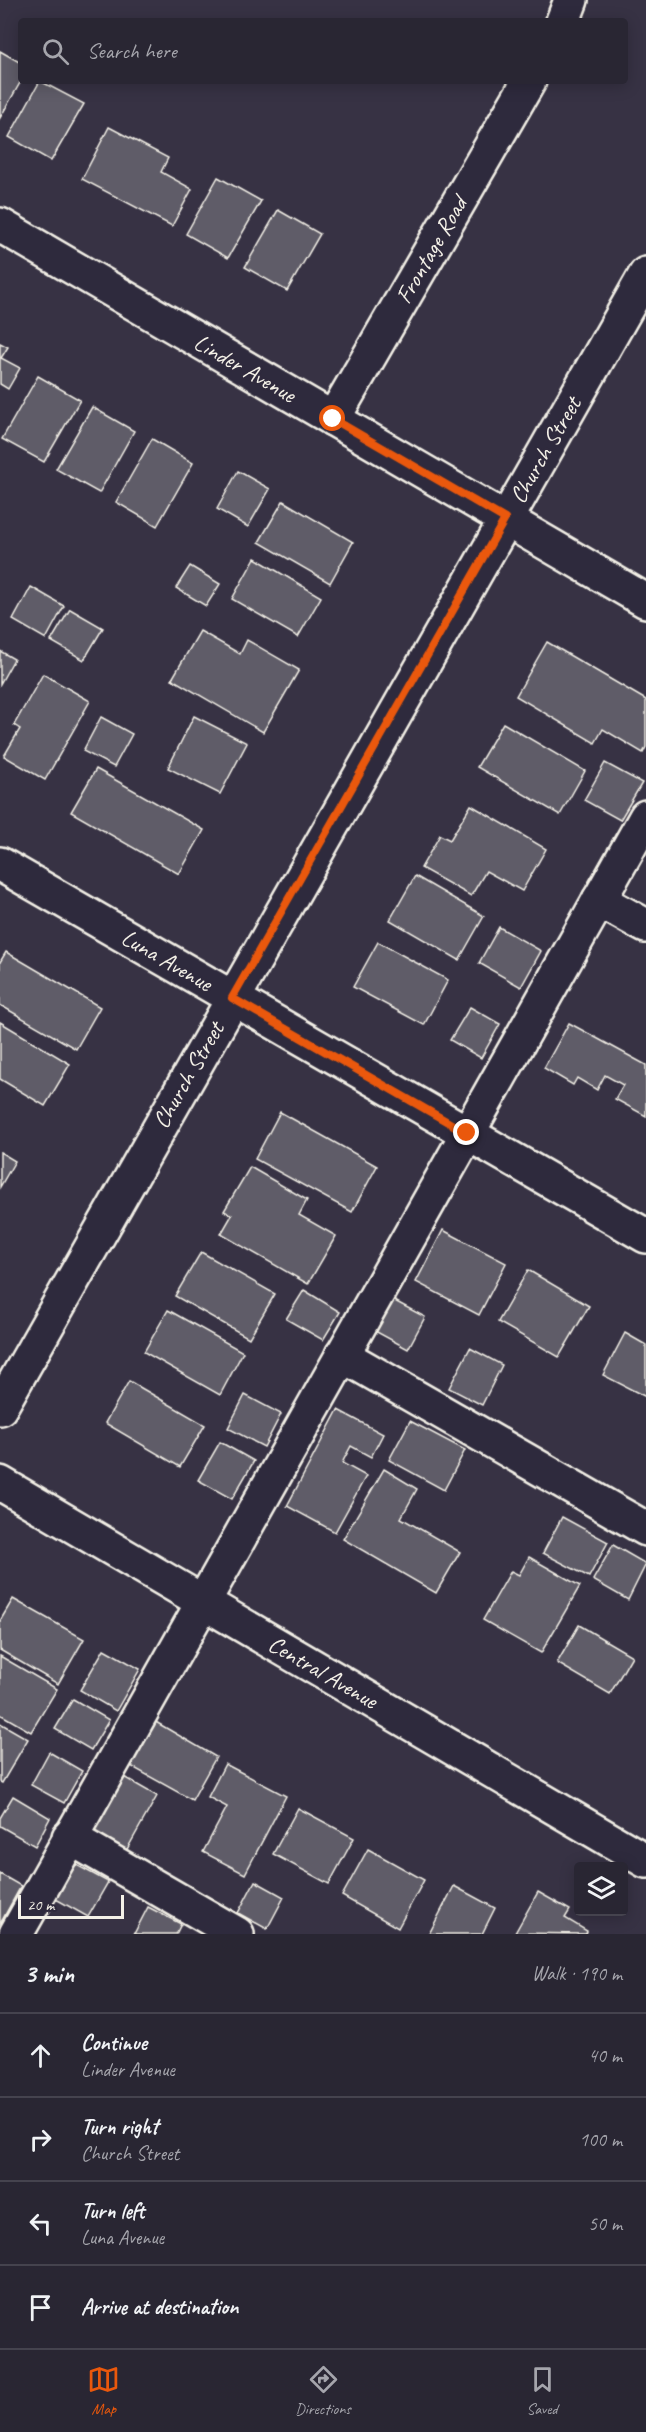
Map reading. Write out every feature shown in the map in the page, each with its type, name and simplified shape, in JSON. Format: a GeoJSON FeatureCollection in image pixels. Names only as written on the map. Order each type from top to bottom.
{"type":"FeatureCollection","features":[{"type":"Feature","properties":{"kind":"street"},"geometry":{"type":"LineString","coordinates":[[564,18],[571,0]]}},
{"type":"Feature","properties":{"kind":"street","name":"Frontage Road"},"geometry":{"type":"LineString","coordinates":[[333,419],[527,84]]}},
{"type":"Feature","properties":{"kind":"street","name":"Linder Avenue"},"geometry":{"type":"LineString","coordinates":[[0,225],[646,601]]}},
{"type":"Feature","properties":{"kind":"street","name":"Church Street"},"geometry":{"type":"LineString","coordinates":[[0,1408],[646,274]]}},
{"type":"Feature","properties":{"kind":"street"},"geometry":{"type":"LineString","coordinates":[[16,1934],[646,817]]}},
{"type":"Feature","properties":{"kind":"street","name":"Luna Avenue"},"geometry":{"type":"LineString","coordinates":[[0,864],[646,1236]]}},
{"type":"Feature","properties":{"kind":"street"},"geometry":{"type":"LineString","coordinates":[[599,900],[646,926]]}},
{"type":"Feature","properties":{"kind":"street"},"geometry":{"type":"LineString","coordinates":[[342,1355],[646,1529]]}},
{"type":"Feature","properties":{"kind":"street","name":"Central Avenue"},"geometry":{"type":"LineString","coordinates":[[0,1483],[646,1861]]}},
{"type":"Feature","properties":{"kind":"street"},"geometry":{"type":"LineString","coordinates":[[69,1837],[237,1934]]}},
{"type":"Feature","properties":{"kind":"building"},"geometry":{"type":"Polygon","coordinates":[[[0,51],[18,61],[19,84],[0,118],[0,51]]]}},
{"type":"Feature","properties":{"kind":"building"},"geometry":{"type":"Polygon","coordinates":[[[38,84],[46,84],[84,104],[51,161],[9,137],[38,84]]]}},
{"type":"Feature","properties":{"kind":"building"},"geometry":{"type":"Polygon","coordinates":[[[109,127],[168,158],[161,172],[192,189],[172,226],[82,179],[109,127]]]}},
{"type":"Feature","properties":{"kind":"building"},"geometry":{"type":"Polygon","coordinates":[[[218,177],[261,201],[228,258],[186,234],[218,177]]]}},
{"type":"Feature","properties":{"kind":"building"},"geometry":{"type":"Polygon","coordinates":[[[278,210],[320,234],[287,291],[245,267],[278,210]]]}},
{"type":"Feature","properties":{"kind":"building"},"geometry":{"type":"Polygon","coordinates":[[[0,343],[8,347],[1,358],[20,368],[8,389],[0,384],[0,343]]]}},
{"type":"Feature","properties":{"kind":"building"},"geometry":{"type":"Polygon","coordinates":[[[38,376],[80,400],[44,462],[2,439],[38,376]]]}},
{"type":"Feature","properties":{"kind":"building"},"geometry":{"type":"Polygon","coordinates":[[[92,407],[134,431],[99,493],[56,469],[92,407]]]}},
{"type":"Feature","properties":{"kind":"building"},"geometry":{"type":"Polygon","coordinates":[[[152,439],[193,463],[157,526],[116,502],[152,439]]]}},
{"type":"Feature","properties":{"kind":"building"},"geometry":{"type":"Polygon","coordinates":[[[238,471],[270,489],[248,527],[217,509],[238,471]]]}},
{"type":"Feature","properties":{"kind":"building"},"geometry":{"type":"Polygon","coordinates":[[[283,501],[353,542],[330,583],[259,542],[283,501]]]}},
{"type":"Feature","properties":{"kind":"building"},"geometry":{"type":"Polygon","coordinates":[[[255,558],[321,597],[298,637],[232,599],[255,558]]]}},
{"type":"Feature","properties":{"kind":"building"},"geometry":{"type":"Polygon","coordinates":[[[190,566],[220,584],[206,606],[176,588],[190,566]]]}},
{"type":"Feature","properties":{"kind":"building"},"geometry":{"type":"Polygon","coordinates":[[[31,587],[64,606],[46,639],[13,620],[31,587]]]}},
{"type":"Feature","properties":{"kind":"building"},"geometry":{"type":"Polygon","coordinates":[[[70,609],[103,628],[84,660],[51,641],[70,609]]]}},
{"type":"Feature","properties":{"kind":"building"},"geometry":{"type":"Polygon","coordinates":[[[200,631],[240,654],[247,640],[299,670],[263,732],[172,679],[200,631]]]}},
{"type":"Feature","properties":{"kind":"building"},"geometry":{"type":"Polygon","coordinates":[[[547,642],[646,700],[646,747],[643,753],[603,729],[595,743],[516,696],[547,642]]]}},
{"type":"Feature","properties":{"kind":"building"},"geometry":{"type":"Polygon","coordinates":[[[0,651],[14,659],[0,684],[0,651]]]}},
{"type":"Feature","properties":{"kind":"building"},"geometry":{"type":"Polygon","coordinates":[[[43,674],[90,701],[45,780],[4,756],[20,729],[14,725],[43,674]]]}},
{"type":"Feature","properties":{"kind":"building"},"geometry":{"type":"Polygon","coordinates":[[[194,716],[247,743],[220,794],[168,768],[194,716]]]}},
{"type":"Feature","properties":{"kind":"building"},"geometry":{"type":"Polygon","coordinates":[[[101,717],[132,734],[114,767],[83,751],[101,717]]]}},
{"type":"Feature","properties":{"kind":"building"},"geometry":{"type":"Polygon","coordinates":[[[503,723],[585,771],[560,815],[477,767],[503,723]]]}},
{"type":"Feature","properties":{"kind":"building"},"geometry":{"type":"Polygon","coordinates":[[[605,763],[642,783],[620,820],[584,800],[605,763]]]}},
{"type":"Feature","properties":{"kind":"building"},"geometry":{"type":"Polygon","coordinates":[[[96,769],[204,830],[179,874],[71,812],[96,769]]]}},
{"type":"Feature","properties":{"kind":"building"},"geometry":{"type":"Polygon","coordinates":[[[471,805],[546,849],[522,891],[486,871],[471,896],[421,868],[440,835],[450,840],[471,805]]]}},
{"type":"Feature","properties":{"kind":"building"},"geometry":{"type":"Polygon","coordinates":[[[415,876],[484,916],[459,960],[390,920],[415,876]]]}},
{"type":"Feature","properties":{"kind":"building"},"geometry":{"type":"Polygon","coordinates":[[[499,927],[541,951],[521,987],[479,963],[499,927]]]}},
{"type":"Feature","properties":{"kind":"building"},"geometry":{"type":"Polygon","coordinates":[[[378,942],[448,980],[424,1025],[353,987],[378,942]]]}},
{"type":"Feature","properties":{"kind":"building"},"geometry":{"type":"Polygon","coordinates":[[[6,952],[100,1007],[76,1049],[0,1005],[0,962],[6,952]]]}},
{"type":"Feature","properties":{"kind":"building"},"geometry":{"type":"Polygon","coordinates":[[[470,1007],[500,1024],[481,1058],[450,1040],[470,1007]]]}},
{"type":"Feature","properties":{"kind":"building"},"geometry":{"type":"Polygon","coordinates":[[[0,1022],[70,1064],[45,1106],[0,1079],[0,1022]]]}},
{"type":"Feature","properties":{"kind":"building"},"geometry":{"type":"Polygon","coordinates":[[[569,1023],[646,1065],[646,1116],[615,1099],[623,1085],[605,1075],[597,1090],[577,1078],[573,1085],[544,1068],[569,1023]]]}},
{"type":"Feature","properties":{"kind":"building"},"geometry":{"type":"Polygon","coordinates":[[[280,1112],[377,1166],[352,1212],[255,1159],[280,1112]]]}},
{"type":"Feature","properties":{"kind":"building"},"geometry":{"type":"Polygon","coordinates":[[[0,1152],[15,1161],[0,1187],[0,1152]]]}},
{"type":"Feature","properties":{"kind":"building"},"geometry":{"type":"Polygon","coordinates":[[[250,1167],[307,1200],[299,1215],[336,1236],[308,1284],[221,1234],[232,1215],[224,1211],[250,1167]]]}},
{"type":"Feature","properties":{"kind":"building"},"geometry":{"type":"Polygon","coordinates":[[[443,1230],[506,1263],[479,1315],[416,1282],[443,1230]]]}},
{"type":"Feature","properties":{"kind":"building"},"geometry":{"type":"Polygon","coordinates":[[[201,1252],[275,1294],[249,1338],[175,1296],[201,1252]]]}},
{"type":"Feature","properties":{"kind":"building"},"geometry":{"type":"Polygon","coordinates":[[[528,1270],[589,1306],[559,1357],[498,1322],[528,1270]]]}},
{"type":"Feature","properties":{"kind":"building"},"geometry":{"type":"Polygon","coordinates":[[[304,1290],[340,1312],[323,1340],[286,1319],[304,1290]]]}},
{"type":"Feature","properties":{"kind":"building"},"geometry":{"type":"Polygon","coordinates":[[[389,1298],[425,1317],[408,1349],[373,1330],[389,1298]]]}},
{"type":"Feature","properties":{"kind":"building"},"geometry":{"type":"Polygon","coordinates":[[[168,1310],[243,1352],[220,1395],[144,1352],[168,1310]]]}},
{"type":"Feature","properties":{"kind":"building"},"geometry":{"type":"Polygon","coordinates":[[[625,1333],[646,1345],[646,1397],[603,1375],[625,1333]]]}},
{"type":"Feature","properties":{"kind":"building"},"geometry":{"type":"Polygon","coordinates":[[[470,1348],[502,1365],[482,1405],[449,1388],[470,1348]]]}},
{"type":"Feature","properties":{"kind":"building"},"geometry":{"type":"Polygon","coordinates":[[[129,1381],[205,1425],[180,1467],[105,1423],[129,1381]]]}},
{"type":"Feature","properties":{"kind":"building"},"geometry":{"type":"Polygon","coordinates":[[[245,1395],[281,1414],[264,1447],[228,1428],[245,1395]]]}},
{"type":"Feature","properties":{"kind":"building"},"geometry":{"type":"Polygon","coordinates":[[[338,1410],[383,1434],[371,1457],[351,1446],[342,1463],[366,1476],[335,1532],[287,1506],[338,1410]]]}},
{"type":"Feature","properties":{"kind":"building"},"geometry":{"type":"Polygon","coordinates":[[[410,1421],[465,1450],[444,1490],[389,1460],[410,1421]]]}},
{"type":"Feature","properties":{"kind":"building"},"geometry":{"type":"Polygon","coordinates":[[[220,1442],[254,1461],[232,1499],[198,1480],[220,1442]]]}},
{"type":"Feature","properties":{"kind":"building"},"geometry":{"type":"Polygon","coordinates":[[[384,1469],[417,1489],[401,1518],[460,1552],[436,1593],[343,1539],[384,1469]]]}},
{"type":"Feature","properties":{"kind":"building"},"geometry":{"type":"Polygon","coordinates":[[[562,1517],[608,1542],[589,1577],[543,1553],[562,1517]]]}},
{"type":"Feature","properties":{"kind":"building"},"geometry":{"type":"Polygon","coordinates":[[[613,1545],[646,1564],[628,1600],[593,1580],[613,1545]]]}},
{"type":"Feature","properties":{"kind":"building"},"geometry":{"type":"Polygon","coordinates":[[[529,1557],[580,1586],[541,1653],[483,1620],[511,1571],[519,1575],[529,1557]]]}},
{"type":"Feature","properties":{"kind":"building"},"geometry":{"type":"Polygon","coordinates":[[[13,1599],[84,1639],[58,1684],[0,1650],[0,1621],[13,1599]]]}},
{"type":"Feature","properties":{"kind":"building"},"geometry":{"type":"Polygon","coordinates":[[[579,1625],[632,1656],[610,1694],[557,1663],[579,1625]]]}},
{"type":"Feature","properties":{"kind":"building"},"geometry":{"type":"Polygon","coordinates":[[[104,1649],[140,1669],[116,1711],[80,1690],[104,1649]]]}},
{"type":"Feature","properties":{"kind":"building"},"geometry":{"type":"Polygon","coordinates":[[[0,1656],[57,1689],[31,1732],[0,1714],[0,1656]]]}},
{"type":"Feature","properties":{"kind":"building"},"geometry":{"type":"Polygon","coordinates":[[[73,1699],[109,1720],[91,1750],[55,1729],[73,1699]]]}},
{"type":"Feature","properties":{"kind":"building"},"geometry":{"type":"Polygon","coordinates":[[[154,1721],[216,1757],[192,1800],[129,1765],[154,1721]]]}},
{"type":"Feature","properties":{"kind":"building"},"geometry":{"type":"Polygon","coordinates":[[[0,1723],[28,1739],[2,1783],[0,1782],[0,1723]]]}},
{"type":"Feature","properties":{"kind":"building"},"geometry":{"type":"Polygon","coordinates":[[[49,1752],[82,1771],[64,1803],[31,1785],[49,1752]]]}},
{"type":"Feature","properties":{"kind":"building"},"geometry":{"type":"Polygon","coordinates":[[[225,1764],[286,1796],[245,1874],[203,1852],[227,1807],[208,1797],[225,1764]]]}},
{"type":"Feature","properties":{"kind":"building"},"geometry":{"type":"Polygon","coordinates":[[[122,1776],[157,1796],[126,1851],[91,1831],[122,1776]]]}},
{"type":"Feature","properties":{"kind":"building"},"geometry":{"type":"Polygon","coordinates":[[[13,1796],[50,1818],[35,1846],[0,1826],[0,1818],[13,1796]]]}},
{"type":"Feature","properties":{"kind":"building"},"geometry":{"type":"Polygon","coordinates":[[[298,1808],[354,1838],[329,1884],[273,1854],[298,1808]]]}},
{"type":"Feature","properties":{"kind":"building"},"geometry":{"type":"Polygon","coordinates":[[[368,1849],[424,1880],[398,1928],[342,1896],[368,1849]]]}},
{"type":"Feature","properties":{"kind":"building"},"geometry":{"type":"Polygon","coordinates":[[[73,1863],[108,1882],[88,1917],[54,1898],[73,1863]]]}},
{"type":"Feature","properties":{"kind":"building"},"geometry":{"type":"Polygon","coordinates":[[[0,1874],[21,1886],[0,1924],[0,1874]]]}},
{"type":"Feature","properties":{"kind":"building"},"geometry":{"type":"Polygon","coordinates":[[[255,1881],[284,1897],[267,1929],[238,1913],[255,1881]]]}},
{"type":"Feature","properties":{"kind":"building"},"geometry":{"type":"Polygon","coordinates":[[[454,1886],[495,1908],[482,1934],[429,1934],[454,1886]]]}},
{"type":"Feature","properties":{"kind":"building"},"geometry":{"type":"Polygon","coordinates":[[[538,1892],[570,1910],[565,1918],[587,1931],[586,1934],[515,1933],[538,1892]]]}},
{"type":"Feature","properties":{"kind":"building"},"geometry":{"type":"Polygon","coordinates":[[[148,1907],[181,1924],[176,1934],[134,1934],[148,1907]]]}},
{"type":"Feature","properties":{"kind":"route"},"geometry":{"type":"LineString","coordinates":[[333,419],[505,519],[232,998],[467,1133]]}}]}
